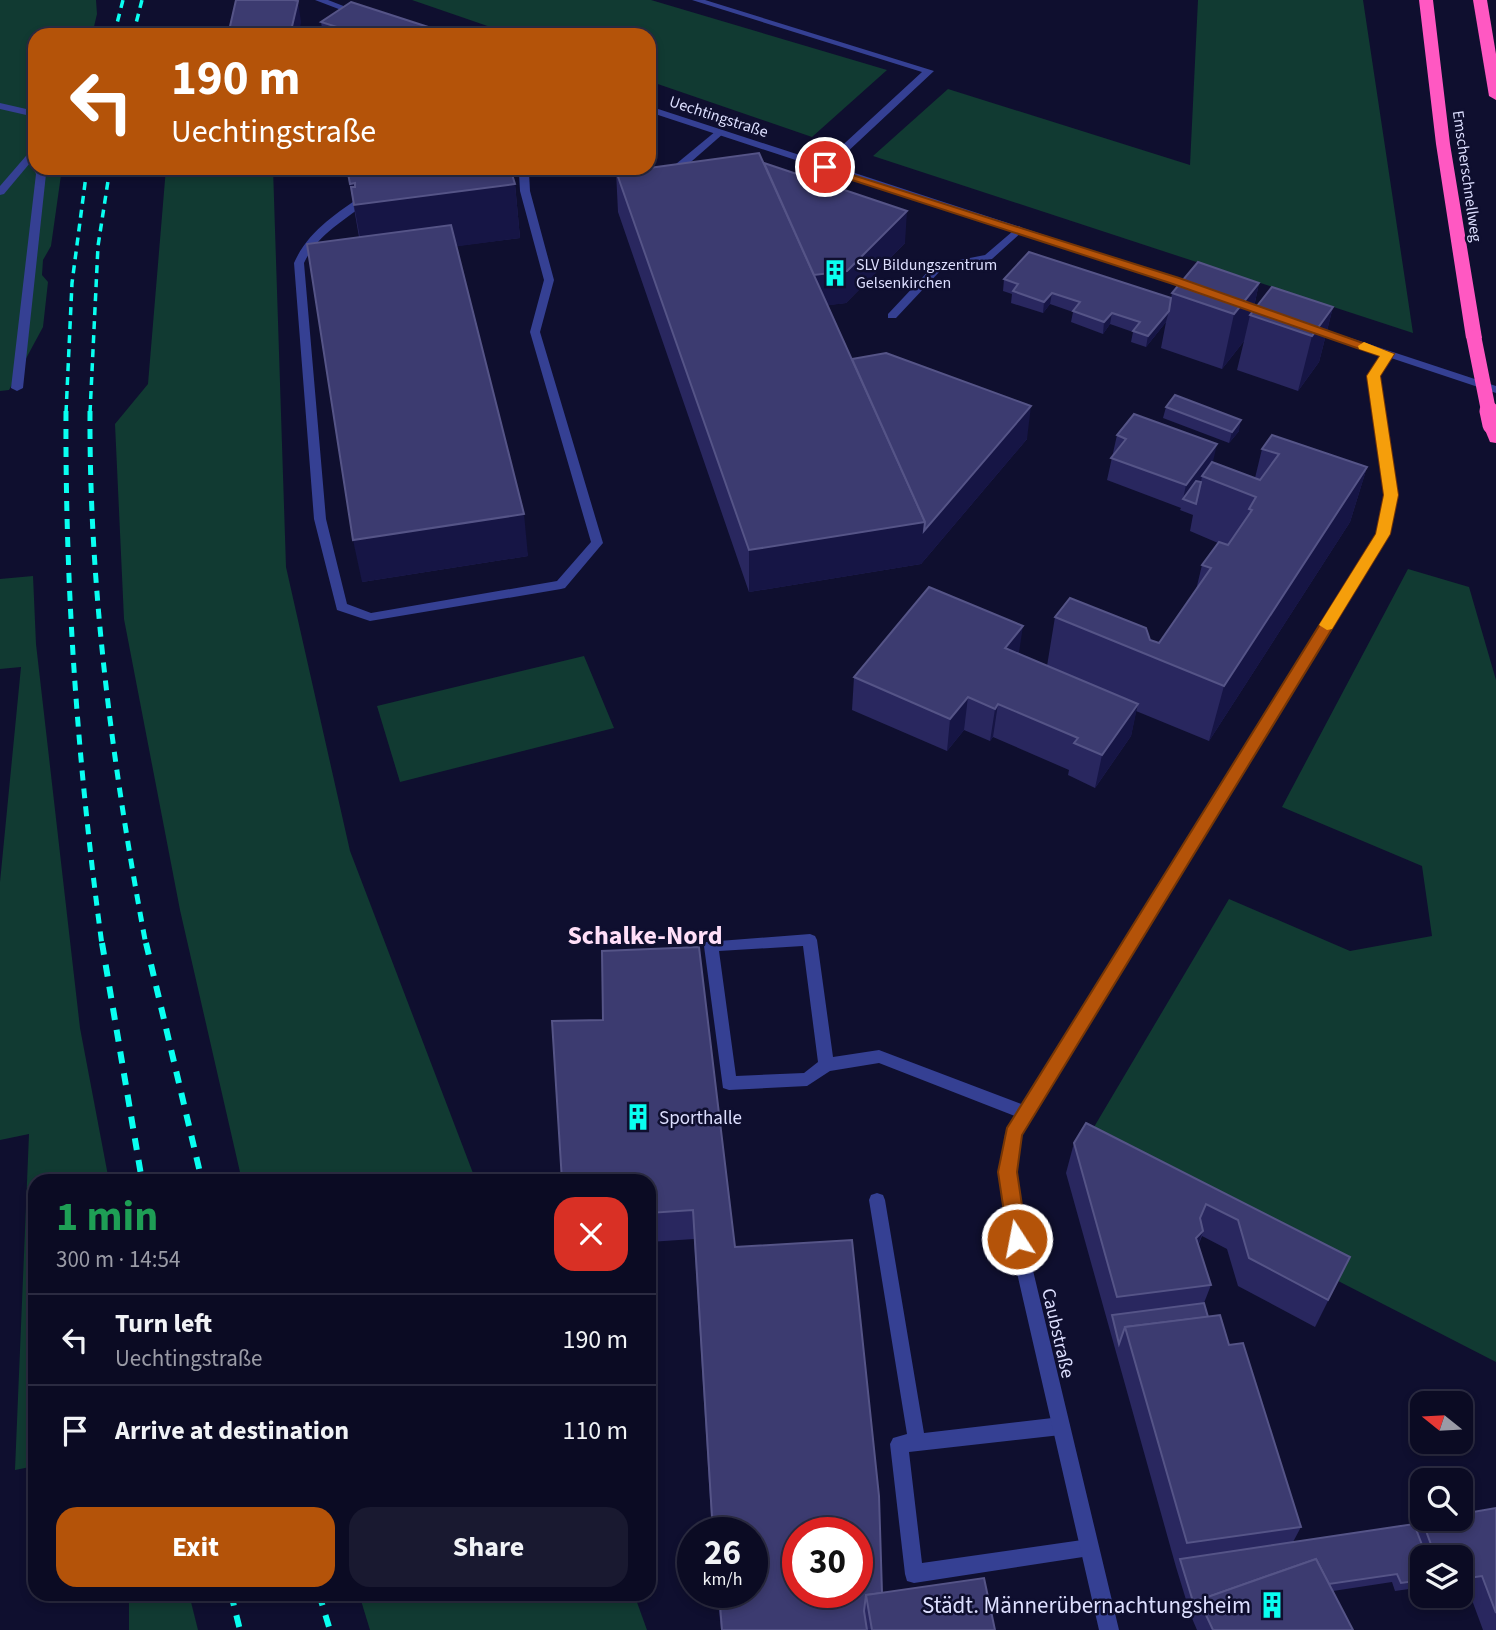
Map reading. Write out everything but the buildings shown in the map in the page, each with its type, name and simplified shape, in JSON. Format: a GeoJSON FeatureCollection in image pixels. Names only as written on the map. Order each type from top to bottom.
{"type":"FeatureCollection","features":[{"type":"Feature","properties":{"kind":"highway","name":"Emscherschnellweg"},"geometry":{"type":"LineString","coordinates":[[1426,0],[1443,144],[1474,338],[1494,431]]}},
{"type":"Feature","properties":{"kind":"highway"},"geometry":{"type":"LineString","coordinates":[[1480,0],[1496,96]]}},
{"type":"Feature","properties":{"kind":"street"},"geometry":{"type":"LineString","coordinates":[[318,0],[372,18]]}},
{"type":"Feature","properties":{"kind":"street"},"geometry":{"type":"LineString","coordinates":[[696,0],[929,71],[825,167]]}},
{"type":"Feature","properties":{"kind":"street"},"geometry":{"type":"LineString","coordinates":[[0,106],[28,112]]}},
{"type":"Feature","properties":{"kind":"street","name":"Uechtingstraße"},"geometry":{"type":"LineString","coordinates":[[656,111],[1212,293]]}},
{"type":"Feature","properties":{"kind":"street"},"geometry":{"type":"LineString","coordinates":[[680,166],[719,133]]}},
{"type":"Feature","properties":{"kind":"street"},"geometry":{"type":"LineString","coordinates":[[0,192],[28,162]]}},
{"type":"Feature","properties":{"kind":"street"},"geometry":{"type":"LineString","coordinates":[[17,388],[41,175]]}},
{"type":"Feature","properties":{"kind":"street"},"geometry":{"type":"LineString","coordinates":[[382,186],[317,234],[304,247],[299,263],[320,519],[341,607],[370,617],[561,585],[597,543],[535,332],[549,280],[525,191],[524,175]]}},
{"type":"Feature","properties":{"kind":"street"},"geometry":{"type":"LineString","coordinates":[[892,316],[938,267],[988,257],[1019,229]]}},
{"type":"Feature","properties":{"kind":"street"},"geometry":{"type":"LineString","coordinates":[[1300,324],[1496,390]]}},
{"type":"Feature","properties":{"kind":"street","name":"Caubstraße"},"geometry":{"type":"LineString","coordinates":[[1108,1630],[1011,1212],[1008,1172],[1013,1133],[1383,534],[1391,495],[1373,376],[1387,354]]}},
{"type":"Feature","properties":{"kind":"street"},"geometry":{"type":"LineString","coordinates":[[826,1065],[810,940],[711,946],[729,1083],[807,1079],[826,1065],[878,1056],[1026,1112]]}},
{"type":"Feature","properties":{"kind":"street"},"geometry":{"type":"LineString","coordinates":[[877,1200],[918,1442]]}},
{"type":"Feature","properties":{"kind":"street"},"geometry":{"type":"LineString","coordinates":[[1060,1426],[899,1444],[914,1573],[1089,1548]]}},
{"type":"Feature","properties":{"kind":"green space"},"geometry":{"type":"Polygon","coordinates":[[[0,0],[96,0],[97,14],[94,28],[28,28],[28,175],[61,175],[51,246],[43,260],[42,275],[48,282],[43,327],[9,390],[0,391],[0,0]]]}},
{"type":"Feature","properties":{"kind":"green space"},"geometry":{"type":"Polygon","coordinates":[[[412,0],[651,0],[887,70],[812,137],[656,83],[656,28],[494,28],[412,0]]]}},
{"type":"Feature","properties":{"kind":"green space"},"geometry":{"type":"Polygon","coordinates":[[[1198,0],[1363,0],[1413,333],[873,156],[948,89],[1190,165],[1198,0]]]}},
{"type":"Feature","properties":{"kind":"green space"},"geometry":{"type":"Polygon","coordinates":[[[165,175],[273,175],[286,567],[350,851],[473,1174],[240,1174],[180,910],[124,619],[115,424],[148,384],[165,175]]]}},
{"type":"Feature","properties":{"kind":"green space"},"geometry":{"type":"Polygon","coordinates":[[[1408,569],[1469,587],[1496,680],[1496,1362],[1081,1149],[1229,899],[1350,951],[1432,936],[1422,866],[1282,807],[1408,569]]]}},
{"type":"Feature","properties":{"kind":"green space"},"geometry":{"type":"Polygon","coordinates":[[[33,576],[36,644],[80,1028],[108,1174],[28,1174],[28,1467],[15,1470],[29,1134],[0,1140],[0,882],[21,667],[0,669],[0,579],[33,576]]]}},
{"type":"Feature","properties":{"kind":"green space"},"geometry":{"type":"Polygon","coordinates":[[[584,656],[614,728],[400,782],[377,706],[584,656]]]}},
{"type":"Feature","properties":{"kind":"green space"},"geometry":{"type":"Polygon","coordinates":[[[129,1601],[191,1601],[198,1630],[129,1630],[129,1601]]]}},
{"type":"Feature","properties":{"kind":"green space"},"geometry":{"type":"Polygon","coordinates":[[[361,1601],[637,1601],[647,1630],[370,1630],[361,1601]]]}},
{"type":"Feature","properties":{"kind":"railway"},"geometry":{"type":"LineString","coordinates":[[116,28],[123,0]]}},
{"type":"Feature","properties":{"kind":"railway"},"geometry":{"type":"LineString","coordinates":[[135,28],[142,0]]}},
{"type":"Feature","properties":{"kind":"railway"},"geometry":{"type":"LineString","coordinates":[[66,413],[72,283],[86,175]]}},
{"type":"Feature","properties":{"kind":"railway"},"geometry":{"type":"LineString","coordinates":[[90,413],[98,246],[109,175]]}},
{"type":"Feature","properties":{"kind":"railway"},"geometry":{"type":"LineString","coordinates":[[66,413],[68,545],[75,678],[86,812],[102,945]]}},
{"type":"Feature","properties":{"kind":"railway"},"geometry":{"type":"LineString","coordinates":[[90,413],[94,545],[105,679],[123,813],[146,945]]}},
{"type":"Feature","properties":{"kind":"railway"},"geometry":{"type":"LineString","coordinates":[[102,943],[141,1174]]}},
{"type":"Feature","properties":{"kind":"railway"},"geometry":{"type":"LineString","coordinates":[[146,943],[200,1174]]}},
{"type":"Feature","properties":{"kind":"railway"},"geometry":{"type":"LineString","coordinates":[[233,1601],[240,1630]]}},
{"type":"Feature","properties":{"kind":"railway"},"geometry":{"type":"LineString","coordinates":[[321,1601],[330,1630]]}},
{"type":"Feature","properties":{"kind":"slow traffic"},"geometry":{"type":"LineString","coordinates":[[1327,625],[1383,534],[1391,495],[1373,376],[1387,354],[1364,346]]}},
{"type":"Feature","properties":{"kind":"place","name":"SLV Bildungszentrum Gelsenkirchen"},"geometry":{"type":"Point","coordinates":[835,273]}},
{"type":"Feature","properties":{"kind":"place","name":"Sporthalle"},"geometry":{"type":"Point","coordinates":[638,1117]}},
{"type":"Feature","properties":{"kind":"place","name":"Städt. Männerübernachtungsheim"},"geometry":{"type":"Point","coordinates":[1272,1605]}},
{"type":"Feature","properties":{"kind":"district","name":"Schalke-Nord"},"geometry":{"type":"Point","coordinates":[645,935]}},
{"type":"Feature","properties":{"kind":"route"},"geometry":{"type":"LineString","coordinates":[[825,167],[1174,280],[1387,354],[1373,376],[1391,495],[1383,534],[1013,1133],[1008,1172],[1011,1212],[1017,1239]]}}]}
